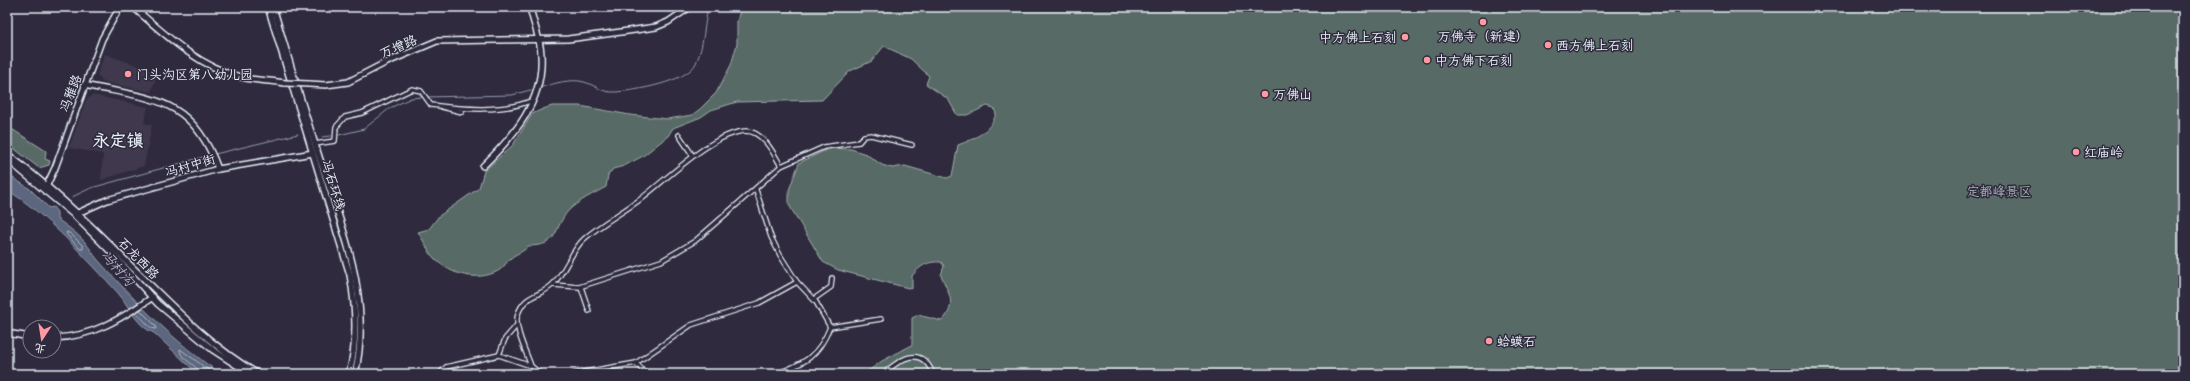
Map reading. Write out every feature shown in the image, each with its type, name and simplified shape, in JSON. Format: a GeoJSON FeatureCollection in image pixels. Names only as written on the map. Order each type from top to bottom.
{"type":"FeatureCollection","features":[{"type":"Feature","properties":{"kind":"street","name":"冯雅路"},"geometry":{"type":"LineString","coordinates":[[45,187],[102,39],[120,7]]}},
{"type":"Feature","properties":{"kind":"street","name":"万增路"},"geometry":{"type":"LineString","coordinates":[[133,7],[196,58],[218,70],[238,77],[285,83],[326,85],[348,82],[385,63],[437,41],[568,39],[656,27],[668,22],[690,7]]}},
{"type":"Feature","properties":{"kind":"street","name":"冯石环线"},"geometry":{"type":"LineString","coordinates":[[268,7],[350,275],[353,291],[355,336],[349,374]]}},
{"type":"Feature","properties":{"kind":"street","name":"冯石环线"},"geometry":{"type":"LineString","coordinates":[[273,7],[347,247],[359,294],[361,339],[355,374]]}},
{"type":"Feature","properties":{"kind":"street"},"geometry":{"type":"LineString","coordinates":[[483,166],[515,134],[534,98],[540,80],[542,54],[530,7]]}},
{"type":"Feature","properties":{"kind":"street"},"geometry":{"type":"LineString","coordinates":[[84,85],[152,99],[173,106],[191,120],[203,135],[211,150],[218,169]]}},
{"type":"Feature","properties":{"kind":"street"},"geometry":{"type":"LineString","coordinates":[[315,144],[335,141],[336,127],[345,117],[362,113],[412,89],[424,94],[427,101],[431,104],[437,105],[483,108],[512,107],[519,106],[534,98]]}},
{"type":"Feature","properties":{"kind":"street"},"geometry":{"type":"LineString","coordinates":[[437,105],[462,112]]}},
{"type":"Feature","properties":{"kind":"street"},"geometry":{"type":"LineString","coordinates":[[531,366],[517,325],[517,317],[520,308],[528,298],[553,285],[583,240],[603,224],[638,201],[693,156],[713,144],[746,131],[752,132],[766,142],[781,166]]}},
{"type":"Feature","properties":{"kind":"street"},"geometry":{"type":"LineString","coordinates":[[679,135],[693,156]]}},
{"type":"Feature","properties":{"kind":"street"},"geometry":{"type":"LineString","coordinates":[[553,285],[581,287],[647,267],[677,253],[695,241],[756,190],[781,166],[824,147],[860,142],[864,136],[872,135],[912,145]]}},
{"type":"Feature","properties":{"kind":"street","name":"冯村中街"},"geometry":{"type":"LineString","coordinates":[[78,213],[107,200],[218,169],[313,153]]}},
{"type":"Feature","properties":{"kind":"street","name":"石龙西路"},"geometry":{"type":"LineString","coordinates":[[7,154],[74,215],[109,250],[151,298],[213,350],[247,372],[258,374]]}},
{"type":"Feature","properties":{"kind":"street","name":"石龙西路"},"geometry":{"type":"LineString","coordinates":[[7,159],[78,213],[158,294],[200,333],[247,372]]}},
{"type":"Feature","properties":{"kind":"street"},"geometry":{"type":"LineString","coordinates":[[756,190],[771,237],[797,282],[814,299],[830,327]]}},
{"type":"Feature","properties":{"kind":"street"},"geometry":{"type":"LineString","coordinates":[[814,299],[831,287],[832,278]]}},
{"type":"Feature","properties":{"kind":"street"},"geometry":{"type":"LineString","coordinates":[[573,374],[636,363],[691,326],[759,303],[797,282]]}},
{"type":"Feature","properties":{"kind":"street"},"geometry":{"type":"LineString","coordinates":[[581,287],[589,311]]}},
{"type":"Feature","properties":{"kind":"street"},"geometry":{"type":"LineString","coordinates":[[62,337],[88,332],[112,324],[130,314],[158,294]]}},
{"type":"Feature","properties":{"kind":"street"},"geometry":{"type":"LineString","coordinates":[[830,327],[881,319]]}},
{"type":"Feature","properties":{"kind":"street"},"geometry":{"type":"LineString","coordinates":[[499,355],[505,339],[517,325]]}},
{"type":"Feature","properties":{"kind":"street"},"geometry":{"type":"LineString","coordinates":[[776,374],[800,364],[816,353],[823,344],[830,327]]}},
{"type":"Feature","properties":{"kind":"street"},"geometry":{"type":"LineString","coordinates":[[7,333],[22,336]]}},
{"type":"Feature","properties":{"kind":"street"},"geometry":{"type":"LineString","coordinates":[[439,374],[446,366],[499,355],[531,366],[541,374]]}},
{"type":"Feature","properties":{"kind":"street"},"geometry":{"type":"LineString","coordinates":[[883,374],[901,359],[911,356],[920,358],[928,364],[933,374]]}},
{"type":"Feature","properties":{"kind":"street"},"geometry":{"type":"LineString","coordinates":[[636,363],[646,374]]}},
{"type":"Feature","properties":{"kind":"shaded area","name":"门头沟区第八幼儿园"},"geometry":{"type":"Polygon","coordinates":[[[105,54],[158,73],[151,92],[103,82],[97,74],[105,54]]]}},
{"type":"Feature","properties":{"kind":"shaded area"},"geometry":{"type":"Polygon","coordinates":[[[93,95],[148,107],[144,123],[152,125],[144,166],[101,180],[103,154],[69,148],[86,100],[93,95]]]}},
{"type":"Feature","properties":{"kind":"green space","name":"定都峰景区"},"geometry":{"type":"Polygon","coordinates":[[[741,7],[2183,7],[2183,374],[864,374],[882,361],[912,345],[912,318],[918,315],[942,321],[947,315],[951,304],[949,293],[941,275],[944,266],[941,262],[932,262],[918,269],[912,276],[912,289],[838,270],[823,262],[789,205],[789,190],[799,163],[830,148],[851,149],[866,154],[882,165],[892,168],[905,166],[947,178],[952,176],[958,145],[982,134],[994,120],[996,114],[994,108],[987,106],[967,115],[957,115],[948,99],[926,84],[929,76],[911,59],[884,46],[872,61],[850,71],[822,100],[737,102],[711,110],[701,117],[673,128],[668,136],[643,156],[624,166],[613,169],[608,175],[606,187],[573,206],[564,217],[551,240],[539,245],[528,246],[513,256],[498,271],[482,276],[465,275],[456,273],[441,265],[435,259],[418,232],[429,229],[439,216],[479,188],[484,171],[513,145],[532,114],[552,106],[580,106],[630,115],[668,119],[692,115],[700,109],[716,93],[731,65],[737,44],[737,21],[741,7]]]}},
{"type":"Feature","properties":{"kind":"green space"},"geometry":{"type":"Polygon","coordinates":[[[7,126],[46,151],[45,159],[50,161],[49,165],[39,168],[7,143],[7,126]]]}},
{"type":"Feature","properties":{"kind":"water"},"geometry":{"type":"Polygon","coordinates":[[[7,174],[30,189],[49,208],[53,207],[57,212],[57,219],[87,244],[98,260],[156,321],[188,349],[221,374],[198,374],[154,333],[143,326],[118,293],[80,252],[35,210],[7,190],[7,174]]]}},
{"type":"Feature","properties":{"kind":"waterway"},"geometry":{"type":"LineString","coordinates":[[539,88],[562,82],[579,81],[588,83],[602,90],[615,92],[660,84],[683,75],[691,70],[699,56],[708,7]]}},
{"type":"Feature","properties":{"kind":"waterway"},"geometry":{"type":"LineString","coordinates":[[426,97],[512,95],[534,89]]}},
{"type":"Feature","properties":{"kind":"waterway"},"geometry":{"type":"LineString","coordinates":[[339,135],[364,129],[390,108],[411,98],[423,97]]}},
{"type":"Feature","properties":{"kind":"waterway"},"geometry":{"type":"LineString","coordinates":[[215,154],[298,134]]}},
{"type":"Feature","properties":{"kind":"waterway"},"geometry":{"type":"LineString","coordinates":[[322,137],[331,136]]}},
{"type":"Feature","properties":{"kind":"waterway"},"geometry":{"type":"LineString","coordinates":[[72,197],[91,188],[210,155]]}},
{"type":"Feature","properties":{"kind":"place","name":"万佛寺（新建）"},"geometry":{"type":"Point","coordinates":[1483,22]}},
{"type":"Feature","properties":{"kind":"place","name":"中方佛上石刻"},"geometry":{"type":"Point","coordinates":[1405,37]}},
{"type":"Feature","properties":{"kind":"place","name":"西方佛上石刻"},"geometry":{"type":"Point","coordinates":[1548,45]}},
{"type":"Feature","properties":{"kind":"place","name":"中方佛下石刻"},"geometry":{"type":"Point","coordinates":[1427,60]}},
{"type":"Feature","properties":{"kind":"place","name":"门头沟区第八幼儿园"},"geometry":{"type":"Point","coordinates":[128,74]}},
{"type":"Feature","properties":{"kind":"place","name":"万佛山"},"geometry":{"type":"Point","coordinates":[1265,94]}},
{"type":"Feature","properties":{"kind":"place","name":"红庙岭"},"geometry":{"type":"Point","coordinates":[2076,152]}},
{"type":"Feature","properties":{"kind":"place","name":"蛤蟆石"},"geometry":{"type":"Point","coordinates":[1489,341]}},
{"type":"Feature","properties":{"kind":"district","name":"永定镇"},"geometry":{"type":"Point","coordinates":[118,140]}},
{"type":"Feature","properties":{"kind":"water label","name":"冯村沟"},"geometry":{"type":"Point","coordinates":[118,268]}}]}
